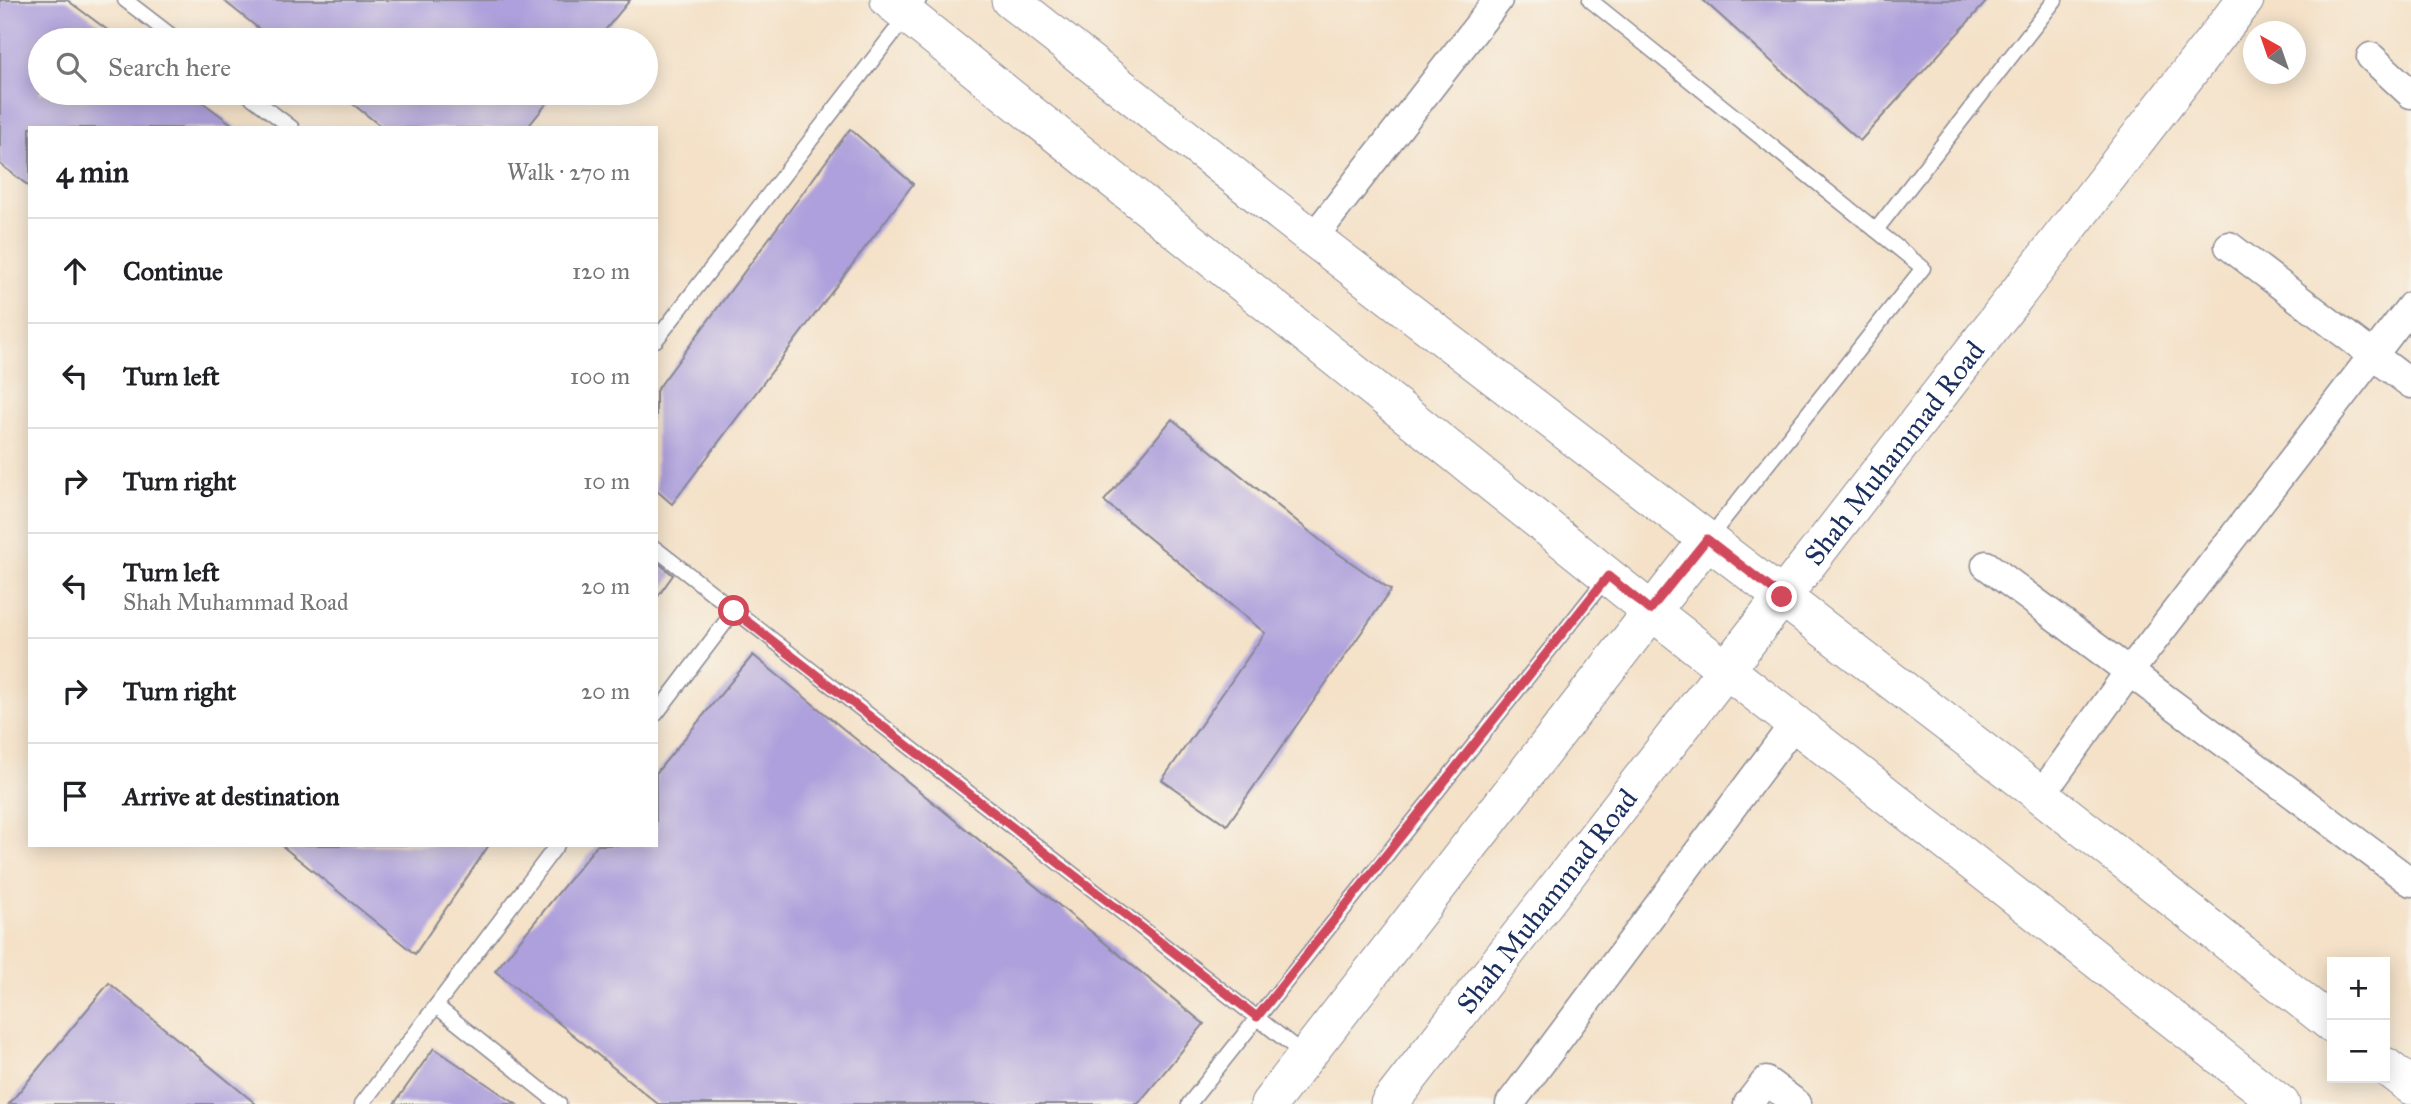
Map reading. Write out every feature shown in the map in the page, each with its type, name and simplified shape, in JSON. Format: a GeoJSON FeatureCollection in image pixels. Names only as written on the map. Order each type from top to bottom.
{"type":"FeatureCollection","features":[{"type":"Feature","properties":{"kind":"street"},"geometry":{"type":"LineString","coordinates":[[1010,0],[1313,238],[2042,795],[2327,1020]]}},
{"type":"Feature","properties":{"kind":"street"},"geometry":{"type":"LineString","coordinates":[[1313,238],[1499,0]]}},
{"type":"Feature","properties":{"kind":"street","name":"Shah Muhammad Road"},"geometry":{"type":"LineString","coordinates":[[1389,1104],[2245,0]]}},
{"type":"Feature","properties":{"kind":"street"},"geometry":{"type":"LineString","coordinates":[[905,5],[1650,610],[2281,1104]]}},
{"type":"Feature","properties":{"kind":"street"},"geometry":{"type":"LineString","coordinates":[[2371,57],[2411,94]]}},
{"type":"Feature","properties":{"kind":"street"},"geometry":{"type":"LineString","coordinates":[[2229,246],[2411,384]]}},
{"type":"Feature","properties":{"kind":"street"},"geometry":{"type":"LineString","coordinates":[[2042,795],[2129,672],[2411,306]]}},
{"type":"Feature","properties":{"kind":"street"},"geometry":{"type":"LineString","coordinates":[[1269,1104],[1707,539]]}},
{"type":"Feature","properties":{"kind":"street"},"geometry":{"type":"LineString","coordinates":[[1986,565],[2411,882]]}},
{"type":"Feature","properties":{"kind":"street"},"geometry":{"type":"LineString","coordinates":[[1510,1104],[1794,724]]}},
{"type":"Feature","properties":{"kind":"street"},"geometry":{"type":"LineString","coordinates":[[2390,1070],[2411,1086]]}},
{"type":"Feature","properties":{"kind":"street"},"geometry":{"type":"LineString","coordinates":[[1748,1104],[1766,1080],[1797,1104]]}},
{"type":"Feature","properties":{"kind":"lane"},"geometry":{"type":"LineString","coordinates":[[125,0],[161,28]]}},
{"type":"Feature","properties":{"kind":"lane"},"geometry":{"type":"LineString","coordinates":[[1590,0],[1923,268],[1707,539]]}},
{"type":"Feature","properties":{"kind":"lane"},"geometry":{"type":"LineString","coordinates":[[1876,230],[2055,0]]}},
{"type":"Feature","properties":{"kind":"lane"},"geometry":{"type":"LineString","coordinates":[[658,337],[905,5]]}},
{"type":"Feature","properties":{"kind":"lane"},"geometry":{"type":"LineString","coordinates":[[262,105],[289,126]]}},
{"type":"Feature","properties":{"kind":"lane"},"geometry":{"type":"LineString","coordinates":[[658,552],[1306,1056]]}},
{"type":"Feature","properties":{"kind":"lane"},"geometry":{"type":"LineString","coordinates":[[1189,1104],[1608,576]]}},
{"type":"Feature","properties":{"kind":"lane"},"geometry":{"type":"LineString","coordinates":[[658,711],[734,611]]}},
{"type":"Feature","properties":{"kind":"lane"},"geometry":{"type":"LineString","coordinates":[[362,1104],[555,847]]}},
{"type":"Feature","properties":{"kind":"lane"},"geometry":{"type":"LineString","coordinates":[[436,1006],[559,1104]]}},
{"type":"Feature","properties":{"kind":"building"},"geometry":{"type":"Polygon","coordinates":[[[0,0],[67,0],[105,28],[28,28],[28,105],[206,105],[234,126],[28,126],[28,185],[0,164],[0,0]]]}},
{"type":"Feature","properties":{"kind":"building"},"geometry":{"type":"Polygon","coordinates":[[[223,0],[630,0],[607,28],[258,28],[223,0]]]}},
{"type":"Feature","properties":{"kind":"building"},"geometry":{"type":"Polygon","coordinates":[[[1703,0],[1988,0],[1860,141],[1703,0]]]}},
{"type":"Feature","properties":{"kind":"building"},"geometry":{"type":"Polygon","coordinates":[[[354,105],[545,105],[529,126],[380,126],[354,105]]]}},
{"type":"Feature","properties":{"kind":"building"},"geometry":{"type":"Polygon","coordinates":[[[850,129],[913,184],[672,504],[658,492],[658,388],[850,129]]]}},
{"type":"Feature","properties":{"kind":"building"},"geometry":{"type":"Polygon","coordinates":[[[1172,419],[1326,545],[1391,590],[1227,825],[1162,780],[1265,633],[1104,501],[1172,419]]]}},
{"type":"Feature","properties":{"kind":"building"},"geometry":{"type":"Polygon","coordinates":[[[658,563],[673,575],[658,596],[658,563]]]}},
{"type":"Feature","properties":{"kind":"building"},"geometry":{"type":"Polygon","coordinates":[[[753,655],[1204,1024],[1138,1104],[658,1104],[495,971],[595,847],[658,847],[658,771],[753,655]]]}},
{"type":"Feature","properties":{"kind":"building"},"geometry":{"type":"Polygon","coordinates":[[[283,847],[488,847],[415,954],[283,847]]]}},
{"type":"Feature","properties":{"kind":"building"},"geometry":{"type":"Polygon","coordinates":[[[109,983],[256,1104],[9,1104],[109,983]]]}},
{"type":"Feature","properties":{"kind":"building"},"geometry":{"type":"Polygon","coordinates":[[[434,1048],[516,1104],[394,1104],[434,1048]]]}},
{"type":"Feature","properties":{"kind":"route"},"geometry":{"type":"LineString","coordinates":[[734,611],[1257,1017],[1608,576],[1650,610],[1707,539],[1782,597]]}}]}
